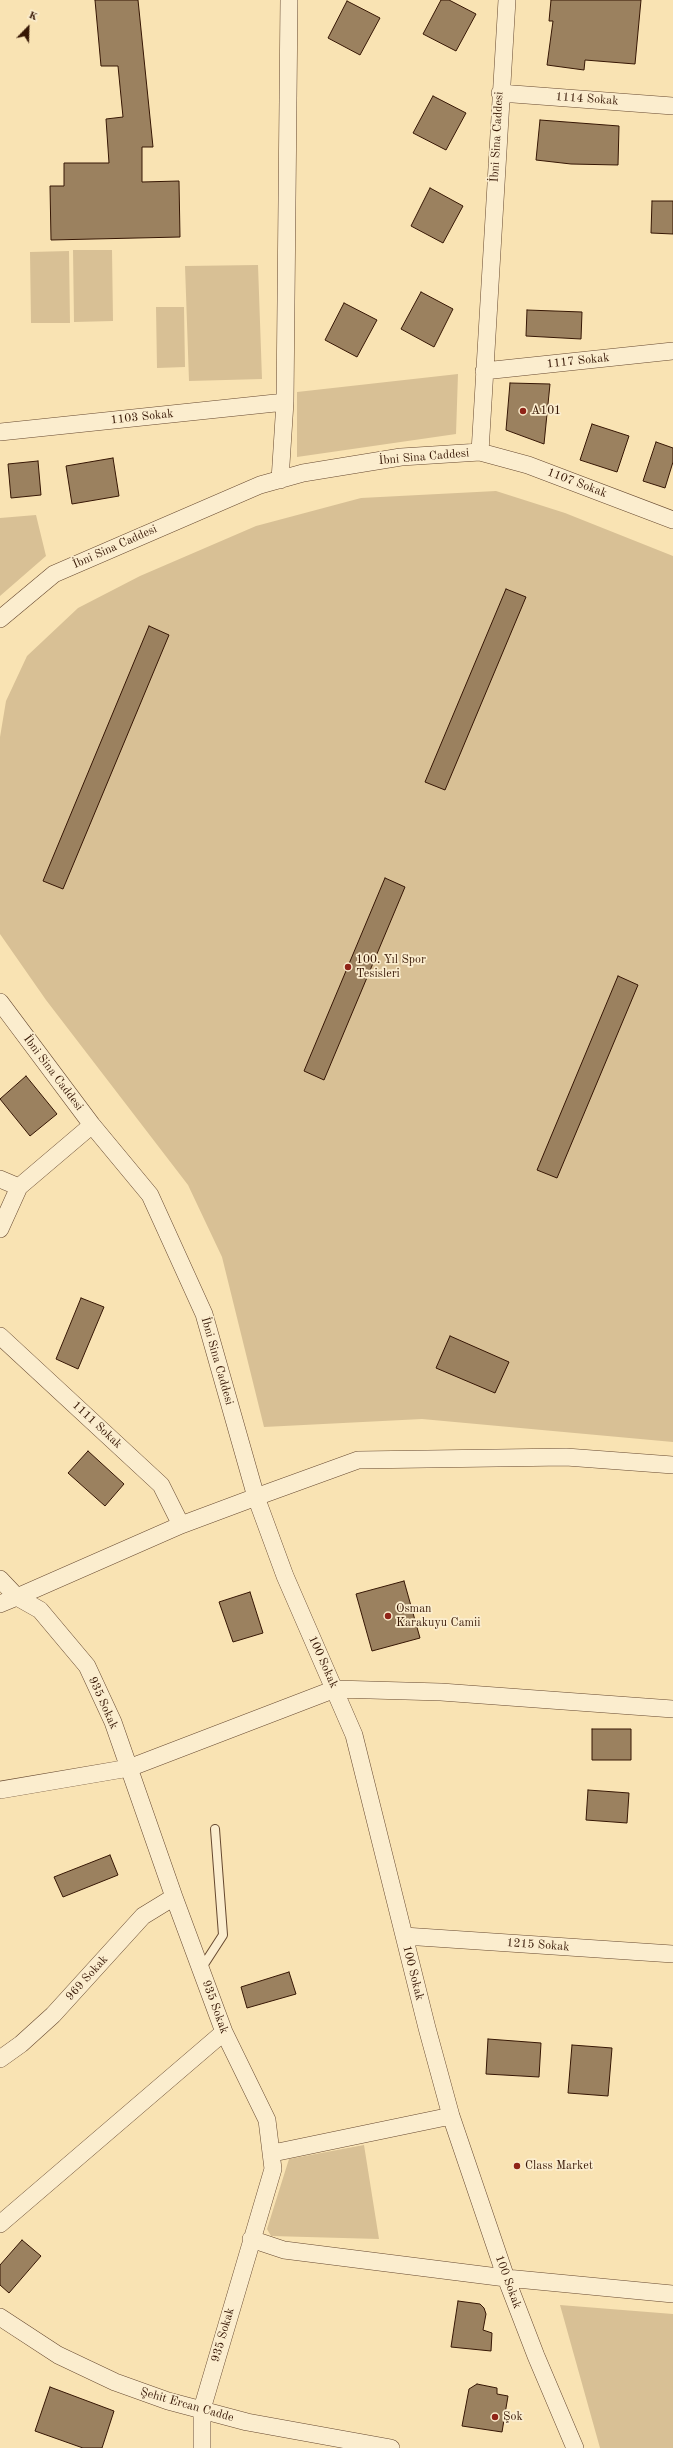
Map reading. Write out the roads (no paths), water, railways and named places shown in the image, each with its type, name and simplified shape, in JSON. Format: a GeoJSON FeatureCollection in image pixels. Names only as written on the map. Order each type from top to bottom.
{"type":"FeatureCollection","features":[{"type":"Feature","properties":{"kind":"street"},"geometry":{"type":"LineString","coordinates":[[280,480],[285,402],[289,0]]}},
{"type":"Feature","properties":{"kind":"street","name":"İbni Sina Caddesi"},"geometry":{"type":"LineString","coordinates":[[0,619],[54,574],[260,485],[303,473],[401,457],[480,452],[500,93],[507,0]]}},
{"type":"Feature","properties":{"kind":"street","name":"1114 Sokak"},"geometry":{"type":"LineString","coordinates":[[500,93],[673,106]]}},
{"type":"Feature","properties":{"kind":"street","name":"1117 Sokak"},"geometry":{"type":"LineString","coordinates":[[484,371],[673,351]]}},
{"type":"Feature","properties":{"kind":"street","name":"1103 Sokak"},"geometry":{"type":"LineString","coordinates":[[0,432],[285,402]]}},
{"type":"Feature","properties":{"kind":"street","name":"1107 Sokak"},"geometry":{"type":"LineString","coordinates":[[480,452],[528,465],[673,520]]}},
{"type":"Feature","properties":{"kind":"street","name":"İbni Sina Caddesi"},"geometry":{"type":"LineString","coordinates":[[0,1002],[92,1125],[150,1195],[204,1314],[256,1497]]}},
{"type":"Feature","properties":{"kind":"street"},"geometry":{"type":"LineString","coordinates":[[0,1229],[19,1187],[92,1125]]}},
{"type":"Feature","properties":{"kind":"street"},"geometry":{"type":"LineString","coordinates":[[0,1179],[19,1187]]}},
{"type":"Feature","properties":{"kind":"street","name":"1111 Sokak"},"geometry":{"type":"LineString","coordinates":[[0,1336],[161,1485],[181,1525]]}},
{"type":"Feature","properties":{"kind":"street"},"geometry":{"type":"LineString","coordinates":[[0,1604],[181,1525],[358,1460],[566,1457],[673,1465]]}},
{"type":"Feature","properties":{"kind":"street","name":"100 Sokak"},"geometry":{"type":"LineString","coordinates":[[256,1497],[285,1576],[354,1735],[451,2116],[506,2278],[536,2356],[575,2448]]}},
{"type":"Feature","properties":{"kind":"street"},"geometry":{"type":"LineString","coordinates":[[0,1579],[17,1597]]}},
{"type":"Feature","properties":{"kind":"street","name":"935 Sokak"},"geometry":{"type":"LineString","coordinates":[[17,1597],[40,1610],[88,1666],[113,1722],[174,1897],[224,2032],[267,2120],[273,2153],[273,2169],[251,2239],[202,2409],[202,2448]]}},
{"type":"Feature","properties":{"kind":"street"},"geometry":{"type":"LineString","coordinates":[[0,1790],[129,1768],[335,1689],[441,1692],[673,1710]]}},
{"type":"Feature","properties":{"kind":"street","name":"969 Sokak"},"geometry":{"type":"LineString","coordinates":[[0,2059],[21,2044],[53,2015],[143,1916],[174,1897]]}},
{"type":"Feature","properties":{"kind":"street","name":"1215 Sokak"},"geometry":{"type":"LineString","coordinates":[[404,1936],[673,1954]]}},
{"type":"Feature","properties":{"kind":"street"},"geometry":{"type":"LineString","coordinates":[[0,2224],[224,2032]]}},
{"type":"Feature","properties":{"kind":"street"},"geometry":{"type":"LineString","coordinates":[[273,2153],[451,2116]]}},
{"type":"Feature","properties":{"kind":"street"},"geometry":{"type":"LineString","coordinates":[[251,2239],[284,2250],[506,2278],[673,2294]]}},
{"type":"Feature","properties":{"kind":"street","name":"Şehit Ercan Cadde"},"geometry":{"type":"LineString","coordinates":[[0,2317],[58,2355],[115,2382],[168,2402],[202,2409],[247,2422],[391,2448]]}},
{"type":"Feature","properties":{"kind":"lane"},"geometry":{"type":"LineString","coordinates":[[201,1969],[223,1935],[215,1829]]}},
{"type":"Feature","properties":{"kind":"place","name":"A101"},"geometry":{"type":"Point","coordinates":[523,411]}},
{"type":"Feature","properties":{"kind":"place","name":"100. Yıl Spor Tesisleri"},"geometry":{"type":"Point","coordinates":[348,967]}},
{"type":"Feature","properties":{"kind":"place","name":"Osman Karakuyu Camii"},"geometry":{"type":"Point","coordinates":[388,1616]}},
{"type":"Feature","properties":{"kind":"place","name":"Class Market"},"geometry":{"type":"Point","coordinates":[517,2166]}},
{"type":"Feature","properties":{"kind":"place","name":"Şok"},"geometry":{"type":"Point","coordinates":[495,2417]}}]}
